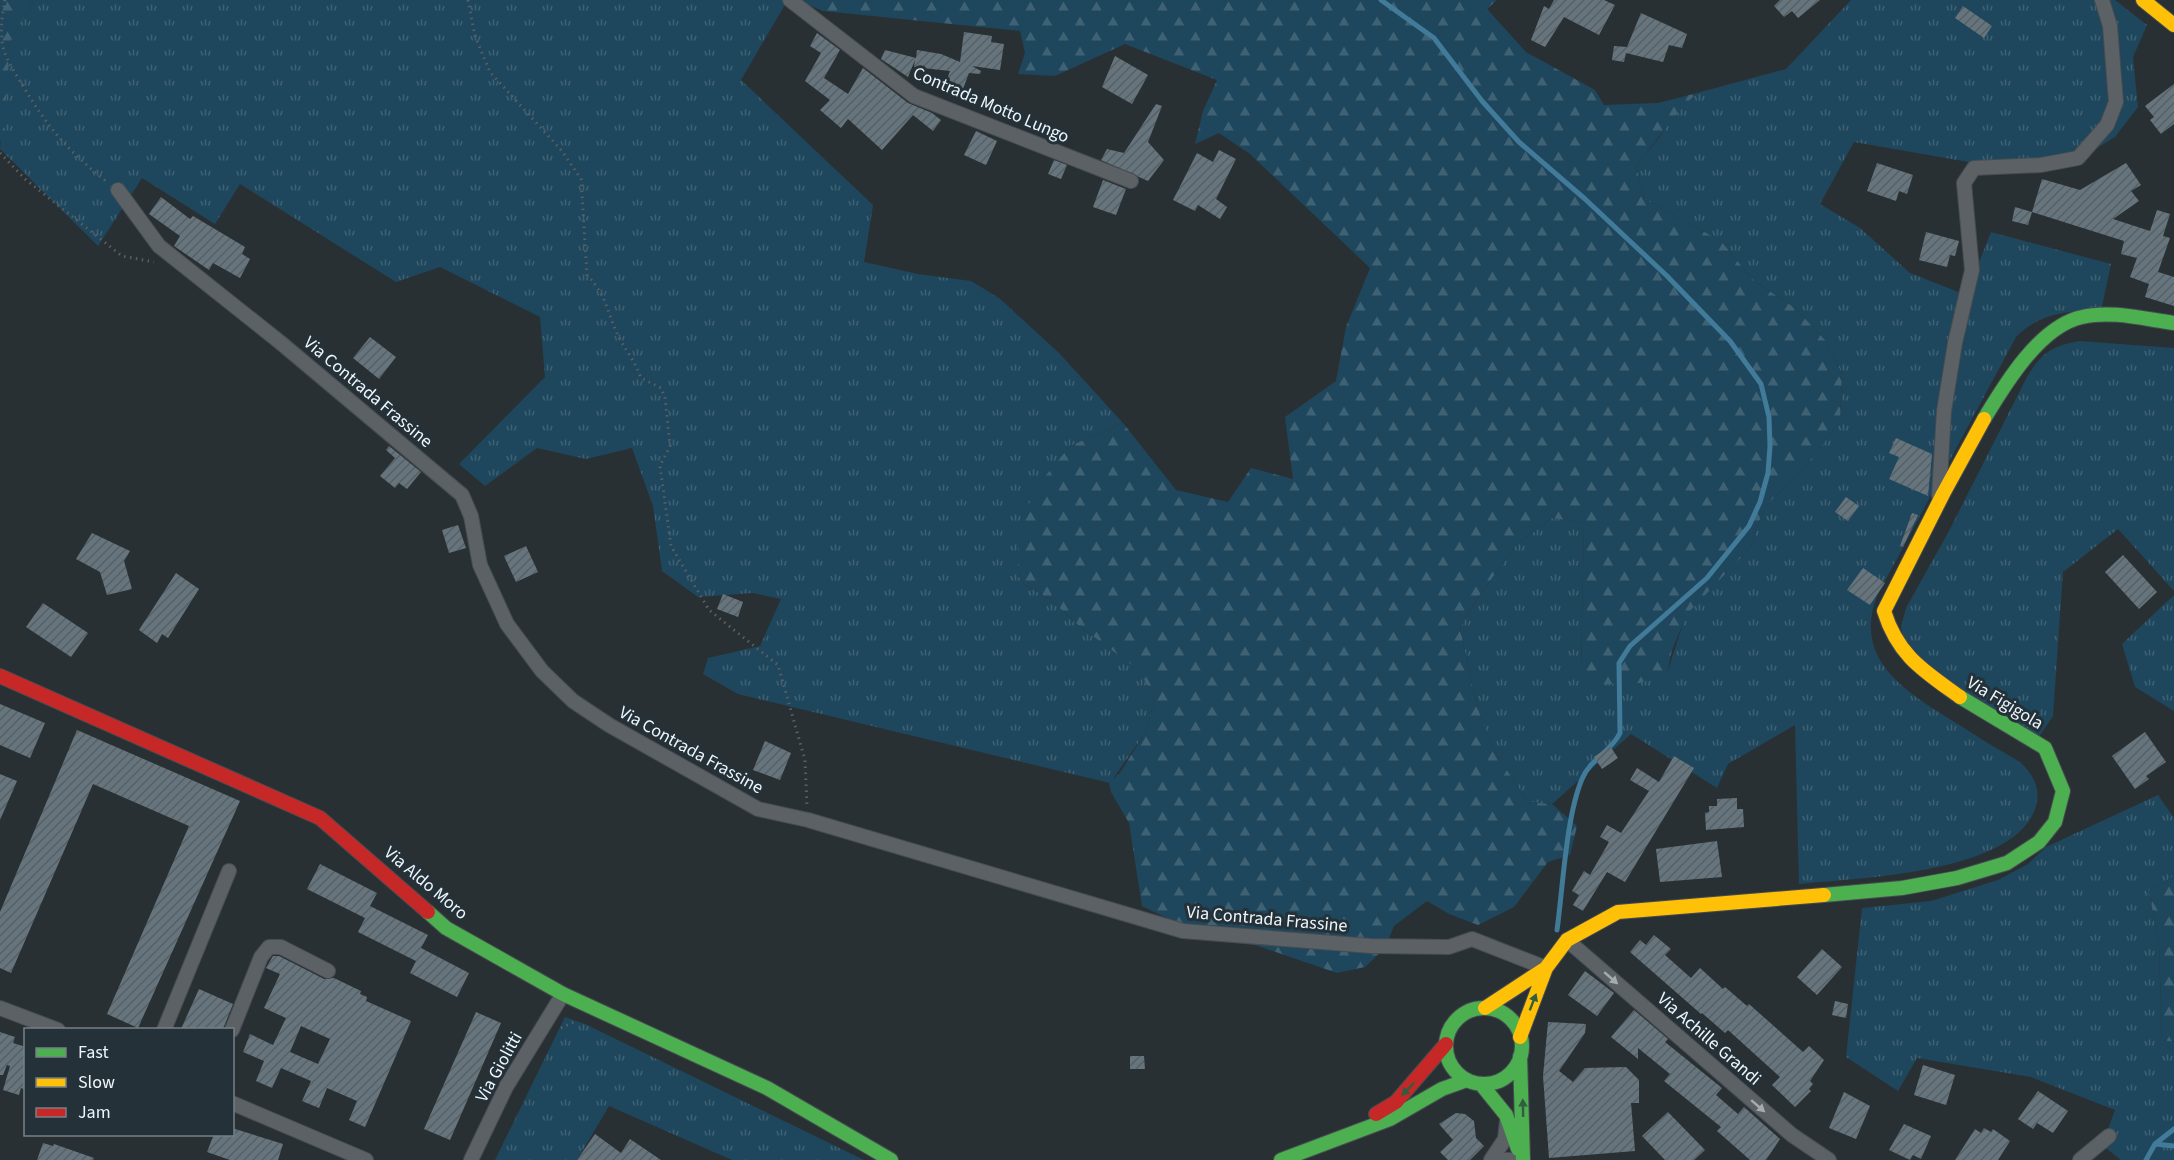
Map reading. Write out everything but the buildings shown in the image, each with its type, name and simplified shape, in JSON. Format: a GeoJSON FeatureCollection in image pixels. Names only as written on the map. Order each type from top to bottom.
{"type":"FeatureCollection","features":[{"type":"Feature","properties":{"kind":"street","name":"Contrada Motto Lungo"},"geometry":{"type":"LineString","coordinates":[[790,0],[914,96],[1131,181]]}},
{"type":"Feature","properties":{"kind":"street"},"geometry":{"type":"LineString","coordinates":[[1939,498],[1944,411],[1955,343],[1972,270],[1964,183],[1974,168],[2042,165],[2078,158],[2107,125],[2116,102],[2110,26],[2103,0]]}},
{"type":"Feature","properties":{"kind":"street"},"geometry":{"type":"LineString","coordinates":[[2143,0],[2174,25]]}},
{"type":"Feature","properties":{"kind":"street","name":"Via Contrada Frassine"},"geometry":{"type":"LineString","coordinates":[[118,190],[159,246],[445,478],[462,495],[471,516],[480,565],[507,624],[542,671],[573,702],[609,725],[758,809],[808,820],[1183,931],[1371,946],[1449,947],[1472,939],[1546,968]]}},
{"type":"Feature","properties":{"kind":"street","name":"Via Figigola"},"geometry":{"type":"LineString","coordinates":[[1546,968],[1567,940],[1618,912],[1902,888],[1957,878],[2007,863],[2039,842],[2055,822],[2063,792],[2045,748],[1970,705],[1907,656],[1891,634],[1884,611],[1907,570],[1953,471],[2027,354],[2051,331],[2079,317],[2118,316],[2174,323]]}},
{"type":"Feature","properties":{"kind":"street","name":"Via Aldo Moro"},"geometry":{"type":"LineString","coordinates":[[0,675],[320,818],[446,928],[563,993],[767,1088],[891,1160]]}},
{"type":"Feature","properties":{"kind":"street"},"geometry":{"type":"LineString","coordinates":[[164,1028],[229,871]]}},
{"type":"Feature","properties":{"kind":"street","name":"Via Achille Grandi"},"geometry":{"type":"LineString","coordinates":[[1567,940],[1792,1135],[1829,1160]]}},
{"type":"Feature","properties":{"kind":"street"},"geometry":{"type":"LineString","coordinates":[[231,1028],[261,957],[269,946],[281,947],[328,970]]}},
{"type":"Feature","properties":{"kind":"street"},"geometry":{"type":"LineString","coordinates":[[1337,1137],[1396,1102],[1446,1044],[1454,1022],[1463,1014],[1485,1008],[1546,968]]}},
{"type":"Feature","properties":{"kind":"street"},"geometry":{"type":"LineString","coordinates":[[1446,1044],[1451,1066],[1474,1082],[1507,1119],[1522,1160],[1520,1036],[1546,968]]}},
{"type":"Feature","properties":{"kind":"street","name":"Via Giolitti"},"geometry":{"type":"LineString","coordinates":[[471,1160],[506,1087],[563,993]]}},
{"type":"Feature","properties":{"kind":"street"},"geometry":{"type":"LineString","coordinates":[[0,1008],[55,1028]]}},
{"type":"Feature","properties":{"kind":"street"},"geometry":{"type":"LineString","coordinates":[[1485,1008],[1508,1016],[1520,1036]]}},
{"type":"Feature","properties":{"kind":"street"},"geometry":{"type":"LineString","coordinates":[[1281,1160],[1337,1137],[1390,1119],[1442,1089],[1474,1082],[1494,1083],[1514,1068],[1520,1056]]}},
{"type":"Feature","properties":{"kind":"street"},"geometry":{"type":"LineString","coordinates":[[234,1104],[366,1160]]}},
{"type":"Feature","properties":{"kind":"street"},"geometry":{"type":"LineString","coordinates":[[1491,1160],[1505,1139],[1507,1119]]}},
{"type":"Feature","properties":{"kind":"street"},"geometry":{"type":"LineString","coordinates":[[2080,1160],[2109,1136]]}},
{"type":"Feature","properties":{"kind":"street"},"geometry":{"type":"LineString","coordinates":[[1504,1160],[1522,1160]]}},
{"type":"Feature","properties":{"kind":"path"},"geometry":{"type":"LineString","coordinates":[[4,0],[1,30],[3,48],[29,96],[50,128],[74,155],[118,190]]}},
{"type":"Feature","properties":{"kind":"path"},"geometry":{"type":"LineString","coordinates":[[468,0],[475,36],[490,72],[562,152],[580,179],[587,275],[602,290],[621,341],[633,357],[641,378],[661,388],[665,397],[670,446],[660,466],[671,546],[709,610],[778,665],[805,760],[808,820]]}},
{"type":"Feature","properties":{"kind":"path"},"geometry":{"type":"LineString","coordinates":[[0,153],[25,179],[122,256],[153,262],[173,256]]}},
{"type":"Feature","properties":{"kind":"green space"},"geometry":{"type":"Polygon","coordinates":[[[0,0],[34,0],[10,41],[3,142],[0,141],[0,0]]]}},
{"type":"Feature","properties":{"kind":"green space"},"geometry":{"type":"Polygon","coordinates":[[[34,0],[792,0],[787,1],[741,80],[873,205],[864,262],[918,274],[971,281],[999,298],[1059,353],[1123,423],[1070,446],[1018,555],[1018,575],[1024,584],[1051,600],[1078,625],[1141,671],[1154,700],[1146,732],[1110,783],[738,694],[703,674],[708,658],[760,646],[781,599],[753,593],[698,597],[662,571],[653,506],[632,448],[586,459],[537,448],[485,486],[459,464],[545,377],[540,317],[440,267],[396,282],[240,184],[215,224],[142,178],[98,246],[0,149],[10,41],[34,0]]]}},
{"type":"Feature","properties":{"kind":"green space"},"geometry":{"type":"Polygon","coordinates":[[[797,0],[1497,0],[1487,9],[1526,52],[1595,90],[1604,105],[1658,103],[1697,93],[1636,165],[1644,199],[1721,241],[1754,281],[1795,308],[1825,340],[1842,374],[1840,422],[1806,465],[1764,508],[1750,548],[1687,614],[1672,650],[1667,673],[1640,683],[1590,685],[1581,671],[1584,523],[1552,518],[1516,545],[1479,596],[1460,628],[1487,735],[1527,802],[1552,804],[1577,826],[1570,855],[1548,862],[1514,907],[1478,925],[1449,914],[1427,901],[1394,926],[1385,948],[1365,967],[1337,973],[1258,946],[1175,922],[1142,906],[1129,823],[1111,792],[1109,782],[1119,774],[1146,732],[1154,700],[1140,671],[1078,625],[1051,600],[1024,584],[1018,575],[1022,519],[1038,485],[1070,446],[1123,423],[1176,490],[1228,502],[1251,468],[1293,479],[1285,417],[1336,381],[1346,327],[1370,268],[1250,154],[1219,133],[1195,144],[1203,111],[1217,80],[1125,44],[1055,76],[1018,74],[1025,53],[1020,31],[823,11],[797,0]]]}},
{"type":"Feature","properties":{"kind":"green space"},"geometry":{"type":"Polygon","coordinates":[[[1851,0],[2115,0],[2147,25],[2133,57],[2138,107],[2115,137],[2068,166],[1980,164],[1854,142],[1820,204],[1860,228],[1910,273],[1966,295],[1991,232],[2111,264],[2101,311],[2067,312],[2045,318],[2016,337],[1878,594],[1872,617],[1872,637],[1877,655],[1887,671],[1917,698],[2020,762],[2029,771],[2037,787],[2036,806],[2023,829],[1999,846],[1968,859],[1894,875],[1799,884],[1795,725],[1728,764],[1717,788],[1631,734],[1552,804],[1527,802],[1487,735],[1460,628],[1479,596],[1516,545],[1552,518],[1584,523],[1581,671],[1667,673],[1686,614],[1750,548],[1764,508],[1806,465],[1840,422],[1842,374],[1825,340],[1795,308],[1754,281],[1721,241],[1644,199],[1636,165],[1679,109],[1697,93],[1786,69],[1851,0]]]}},
{"type":"Feature","properties":{"kind":"green space"},"geometry":{"type":"Polygon","coordinates":[[[2079,341],[2174,348],[2174,591],[2118,529],[2063,572],[2053,716],[2038,738],[1935,674],[1903,637],[1901,627],[1906,608],[1949,531],[2028,375],[2049,351],[2061,345],[2079,341]]]}},
{"type":"Feature","properties":{"kind":"green space"},"geometry":{"type":"Polygon","coordinates":[[[2174,595],[2174,711],[2135,687],[2122,644],[2174,595]]]}},
{"type":"Feature","properties":{"kind":"green space"},"geometry":{"type":"Polygon","coordinates":[[[2158,795],[2174,818],[2174,876],[2149,891],[2159,947],[2162,1040],[2174,1042],[2174,1160],[2121,1160],[2102,1145],[2115,1110],[2031,1077],[1917,1058],[1898,1091],[1846,1057],[1862,908],[1931,901],[1998,880],[2028,864],[2046,847],[2158,795]]]}},
{"type":"Feature","properties":{"kind":"green space"},"geometry":{"type":"Polygon","coordinates":[[[2174,876],[2174,1042],[2162,1040],[2159,947],[2149,891],[2174,876]]]}},
{"type":"Feature","properties":{"kind":"green space"},"geometry":{"type":"Polygon","coordinates":[[[565,1017],[585,1024],[864,1160],[732,1160],[609,1106],[577,1160],[495,1160],[565,1017]]]}},
{"type":"Feature","properties":{"kind":"waterway"},"geometry":{"type":"LineString","coordinates":[[1381,0],[1434,38],[1482,101],[1519,142],[1585,199],[1667,276],[1730,341],[1761,384],[1769,417],[1768,473],[1760,502],[1749,526],[1707,578],[1630,646],[1619,663],[1620,733],[1582,779],[1572,813],[1557,930]]}},
{"type":"Feature","properties":{"kind":"waterway"},"geometry":{"type":"LineString","coordinates":[[2146,1160],[2155,1144],[2174,1129]]}},
{"type":"Feature","properties":{"kind":"waterway"},"geometry":{"type":"LineString","coordinates":[[2155,1144],[2174,1146]]}},
{"type":"Feature","properties":{"kind":"traffic: fast"},"geometry":{"type":"LineString","coordinates":[[1984,419],[2025,358],[2052,332],[2067,323],[2082,317],[2104,314],[2174,323]]}},
{"type":"Feature","properties":{"kind":"traffic: fast"},"geometry":{"type":"LineString","coordinates":[[1824,895],[1902,888],[1957,878],[2007,863],[2039,842],[2055,822],[2063,791],[2045,748],[1960,697]]}},
{"type":"Feature","properties":{"kind":"traffic: fast"},"geometry":{"type":"LineString","coordinates":[[428,912],[446,928],[563,994],[767,1088],[891,1160]]}},
{"type":"Feature","properties":{"kind":"traffic: fast"},"geometry":{"type":"LineString","coordinates":[[1484,1008],[1498,1011],[1511,1019],[1519,1032],[1522,1046],[1519,1060],[1511,1073],[1498,1081],[1484,1084],[1470,1081],[1457,1073],[1449,1060],[1446,1046],[1449,1032],[1457,1019],[1470,1011],[1484,1008]]}},
{"type":"Feature","properties":{"kind":"traffic: fast"},"geometry":{"type":"LineString","coordinates":[[1520,1056],[1523,1160]]}},
{"type":"Feature","properties":{"kind":"traffic: fast"},"geometry":{"type":"LineString","coordinates":[[1281,1160],[1390,1119],[1442,1089],[1467,1080]]}},
{"type":"Feature","properties":{"kind":"traffic: fast"},"geometry":{"type":"LineString","coordinates":[[1481,1084],[1506,1115],[1518,1149]]}},
{"type":"Feature","properties":{"kind":"traffic: slow"},"geometry":{"type":"LineString","coordinates":[[2143,0],[2174,25]]}},
{"type":"Feature","properties":{"kind":"traffic: slow"},"geometry":{"type":"LineString","coordinates":[[1960,697],[1924,670],[1905,651],[1890,627],[1884,611],[1984,419]]}},
{"type":"Feature","properties":{"kind":"traffic: slow"},"geometry":{"type":"LineString","coordinates":[[1520,1037],[1546,968],[1567,940],[1618,912],[1824,895]]}},
{"type":"Feature","properties":{"kind":"traffic: slow"},"geometry":{"type":"LineString","coordinates":[[1485,1008],[1546,968]]}},
{"type":"Feature","properties":{"kind":"traffic: jam"},"geometry":{"type":"LineString","coordinates":[[0,676],[320,818],[428,912]]}},
{"type":"Feature","properties":{"kind":"traffic: jam"},"geometry":{"type":"LineString","coordinates":[[1376,1114],[1396,1102],[1446,1044]]}}]}
